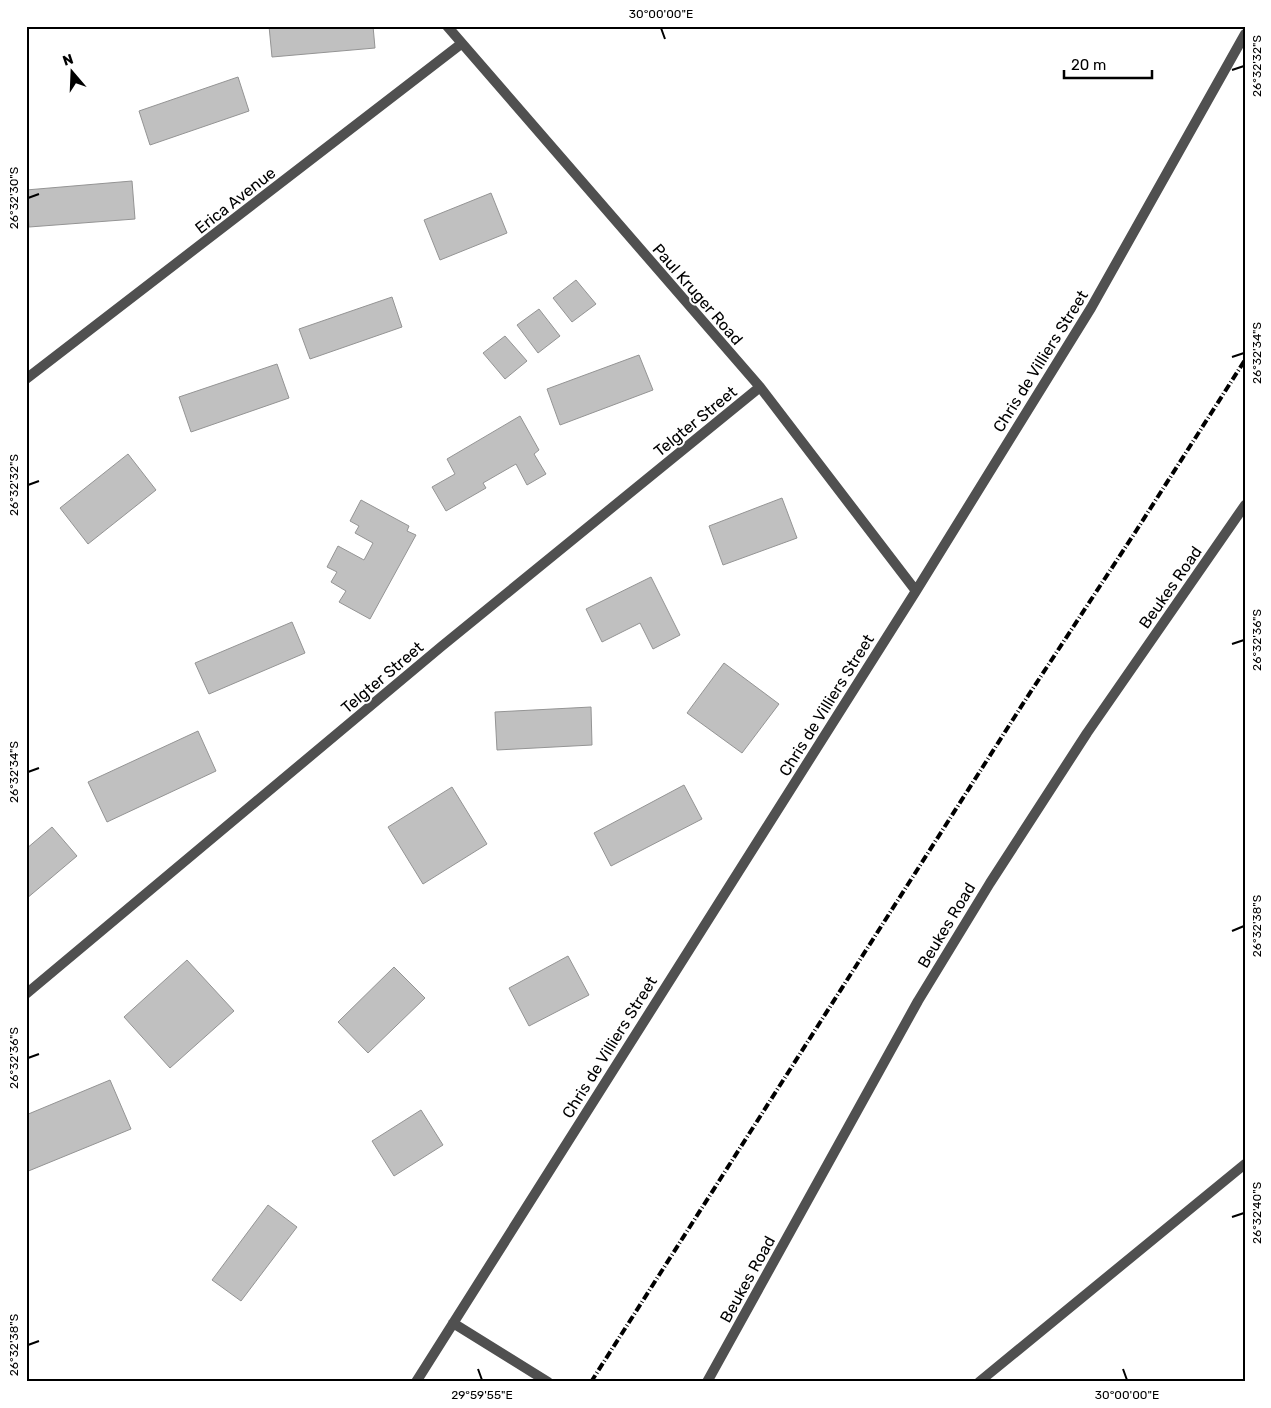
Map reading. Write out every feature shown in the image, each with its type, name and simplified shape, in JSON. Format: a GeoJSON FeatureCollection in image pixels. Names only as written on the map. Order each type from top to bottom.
{"type":"FeatureCollection","features":[{"type":"Feature","properties":{"kind":"street","name":"Paul Kruger Road"},"geometry":{"type":"LineString","coordinates":[[447,26],[760,387],[916,591]]}},
{"type":"Feature","properties":{"kind":"street","name":"Chris de Villiers Street"},"geometry":{"type":"LineString","coordinates":[[416,1382],[916,591],[1091,308],[1245,34]]}},
{"type":"Feature","properties":{"kind":"street","name":"Erica Avenue"},"geometry":{"type":"LineString","coordinates":[[26,379],[461,44]]}},
{"type":"Feature","properties":{"kind":"street","name":"Telgter Street"},"geometry":{"type":"LineString","coordinates":[[26,994],[442,646],[760,387]]}},
{"type":"Feature","properties":{"kind":"street","name":"Beukes Road"},"geometry":{"type":"LineString","coordinates":[[707,1382],[918,1001],[990,883],[1087,733],[1245,505]]}},
{"type":"Feature","properties":{"kind":"street"},"geometry":{"type":"LineString","coordinates":[[979,1382],[1245,1164]]}},
{"type":"Feature","properties":{"kind":"street"},"geometry":{"type":"LineString","coordinates":[[452,1323],[548,1382]]}},
{"type":"Feature","properties":{"kind":"building"},"geometry":{"type":"Polygon","coordinates":[[[269,26],[373,26],[375,48],[272,57],[269,26]]]}},
{"type":"Feature","properties":{"kind":"building"},"geometry":{"type":"Polygon","coordinates":[[[238,77],[249,111],[150,145],[139,111],[238,77]]]}},
{"type":"Feature","properties":{"kind":"building"},"geometry":{"type":"Polygon","coordinates":[[[132,181],[135,219],[29,227],[26,190],[132,181]]]}},
{"type":"Feature","properties":{"kind":"building"},"geometry":{"type":"Polygon","coordinates":[[[491,193],[507,233],[440,260],[424,220],[491,193]]]}},
{"type":"Feature","properties":{"kind":"building"},"geometry":{"type":"Polygon","coordinates":[[[576,280],[596,304],[572,322],[553,298],[576,280]]]}},
{"type":"Feature","properties":{"kind":"building"},"geometry":{"type":"Polygon","coordinates":[[[392,297],[402,327],[310,359],[299,329],[392,297]]]}},
{"type":"Feature","properties":{"kind":"building"},"geometry":{"type":"Polygon","coordinates":[[[539,309],[560,336],[538,353],[517,325],[539,309]]]}},
{"type":"Feature","properties":{"kind":"building"},"geometry":{"type":"Polygon","coordinates":[[[505,336],[527,361],[505,379],[483,353],[505,336]]]}},
{"type":"Feature","properties":{"kind":"building"},"geometry":{"type":"Polygon","coordinates":[[[639,355],[653,390],[560,425],[547,389],[639,355]]]}},
{"type":"Feature","properties":{"kind":"building"},"geometry":{"type":"Polygon","coordinates":[[[277,364],[289,398],[191,432],[179,397],[277,364]]]}},
{"type":"Feature","properties":{"kind":"building"},"geometry":{"type":"Polygon","coordinates":[[[520,416],[539,450],[534,454],[546,474],[527,485],[516,464],[483,483],[486,488],[446,511],[432,487],[455,474],[447,459],[520,416]]]}},
{"type":"Feature","properties":{"kind":"building"},"geometry":{"type":"Polygon","coordinates":[[[128,454],[156,490],[88,544],[60,508],[128,454]]]}},
{"type":"Feature","properties":{"kind":"building"},"geometry":{"type":"Polygon","coordinates":[[[782,498],[797,538],[723,565],[709,526],[782,498]]]}},
{"type":"Feature","properties":{"kind":"building"},"geometry":{"type":"Polygon","coordinates":[[[361,500],[409,526],[407,531],[416,535],[370,619],[339,602],[346,591],[331,582],[337,572],[327,567],[338,546],[364,560],[373,543],[355,533],[359,526],[350,521],[361,500]]]}},
{"type":"Feature","properties":{"kind":"building"},"geometry":{"type":"Polygon","coordinates":[[[651,577],[680,635],[653,649],[640,623],[602,642],[586,609],[651,577]]]}},
{"type":"Feature","properties":{"kind":"building"},"geometry":{"type":"Polygon","coordinates":[[[292,622],[305,653],[209,694],[195,663],[292,622]]]}},
{"type":"Feature","properties":{"kind":"building"},"geometry":{"type":"Polygon","coordinates":[[[724,663],[779,704],[742,753],[687,713],[724,663]]]}},
{"type":"Feature","properties":{"kind":"building"},"geometry":{"type":"Polygon","coordinates":[[[591,707],[592,745],[497,750],[495,712],[591,707]]]}},
{"type":"Feature","properties":{"kind":"building"},"geometry":{"type":"Polygon","coordinates":[[[198,731],[216,771],[107,822],[88,782],[198,731]]]}},
{"type":"Feature","properties":{"kind":"building"},"geometry":{"type":"Polygon","coordinates":[[[684,785],[702,819],[611,866],[594,833],[684,785]]]}},
{"type":"Feature","properties":{"kind":"building"},"geometry":{"type":"Polygon","coordinates":[[[452,787],[487,844],[423,884],[388,827],[452,787]]]}},
{"type":"Feature","properties":{"kind":"building"},"geometry":{"type":"Polygon","coordinates":[[[52,827],[77,856],[26,899],[26,849],[52,827]]]}},
{"type":"Feature","properties":{"kind":"building"},"geometry":{"type":"Polygon","coordinates":[[[568,956],[589,995],[529,1026],[509,988],[568,956]]]}},
{"type":"Feature","properties":{"kind":"building"},"geometry":{"type":"Polygon","coordinates":[[[187,960],[234,1011],[170,1068],[124,1017],[187,960]]]}},
{"type":"Feature","properties":{"kind":"building"},"geometry":{"type":"Polygon","coordinates":[[[394,967],[425,998],[368,1053],[338,1022],[394,967]]]}},
{"type":"Feature","properties":{"kind":"building"},"geometry":{"type":"Polygon","coordinates":[[[110,1080],[131,1129],[26,1172],[26,1115],[110,1080]]]}},
{"type":"Feature","properties":{"kind":"building"},"geometry":{"type":"Polygon","coordinates":[[[421,1110],[443,1145],[394,1176],[372,1141],[421,1110]]]}},
{"type":"Feature","properties":{"kind":"building"},"geometry":{"type":"Polygon","coordinates":[[[268,1205],[297,1227],[241,1301],[212,1280],[268,1205]]]}},
{"type":"Feature","properties":{"kind":"railway"},"geometry":{"type":"LineString","coordinates":[[591,1382],[1026,699],[1245,360]]}}]}
